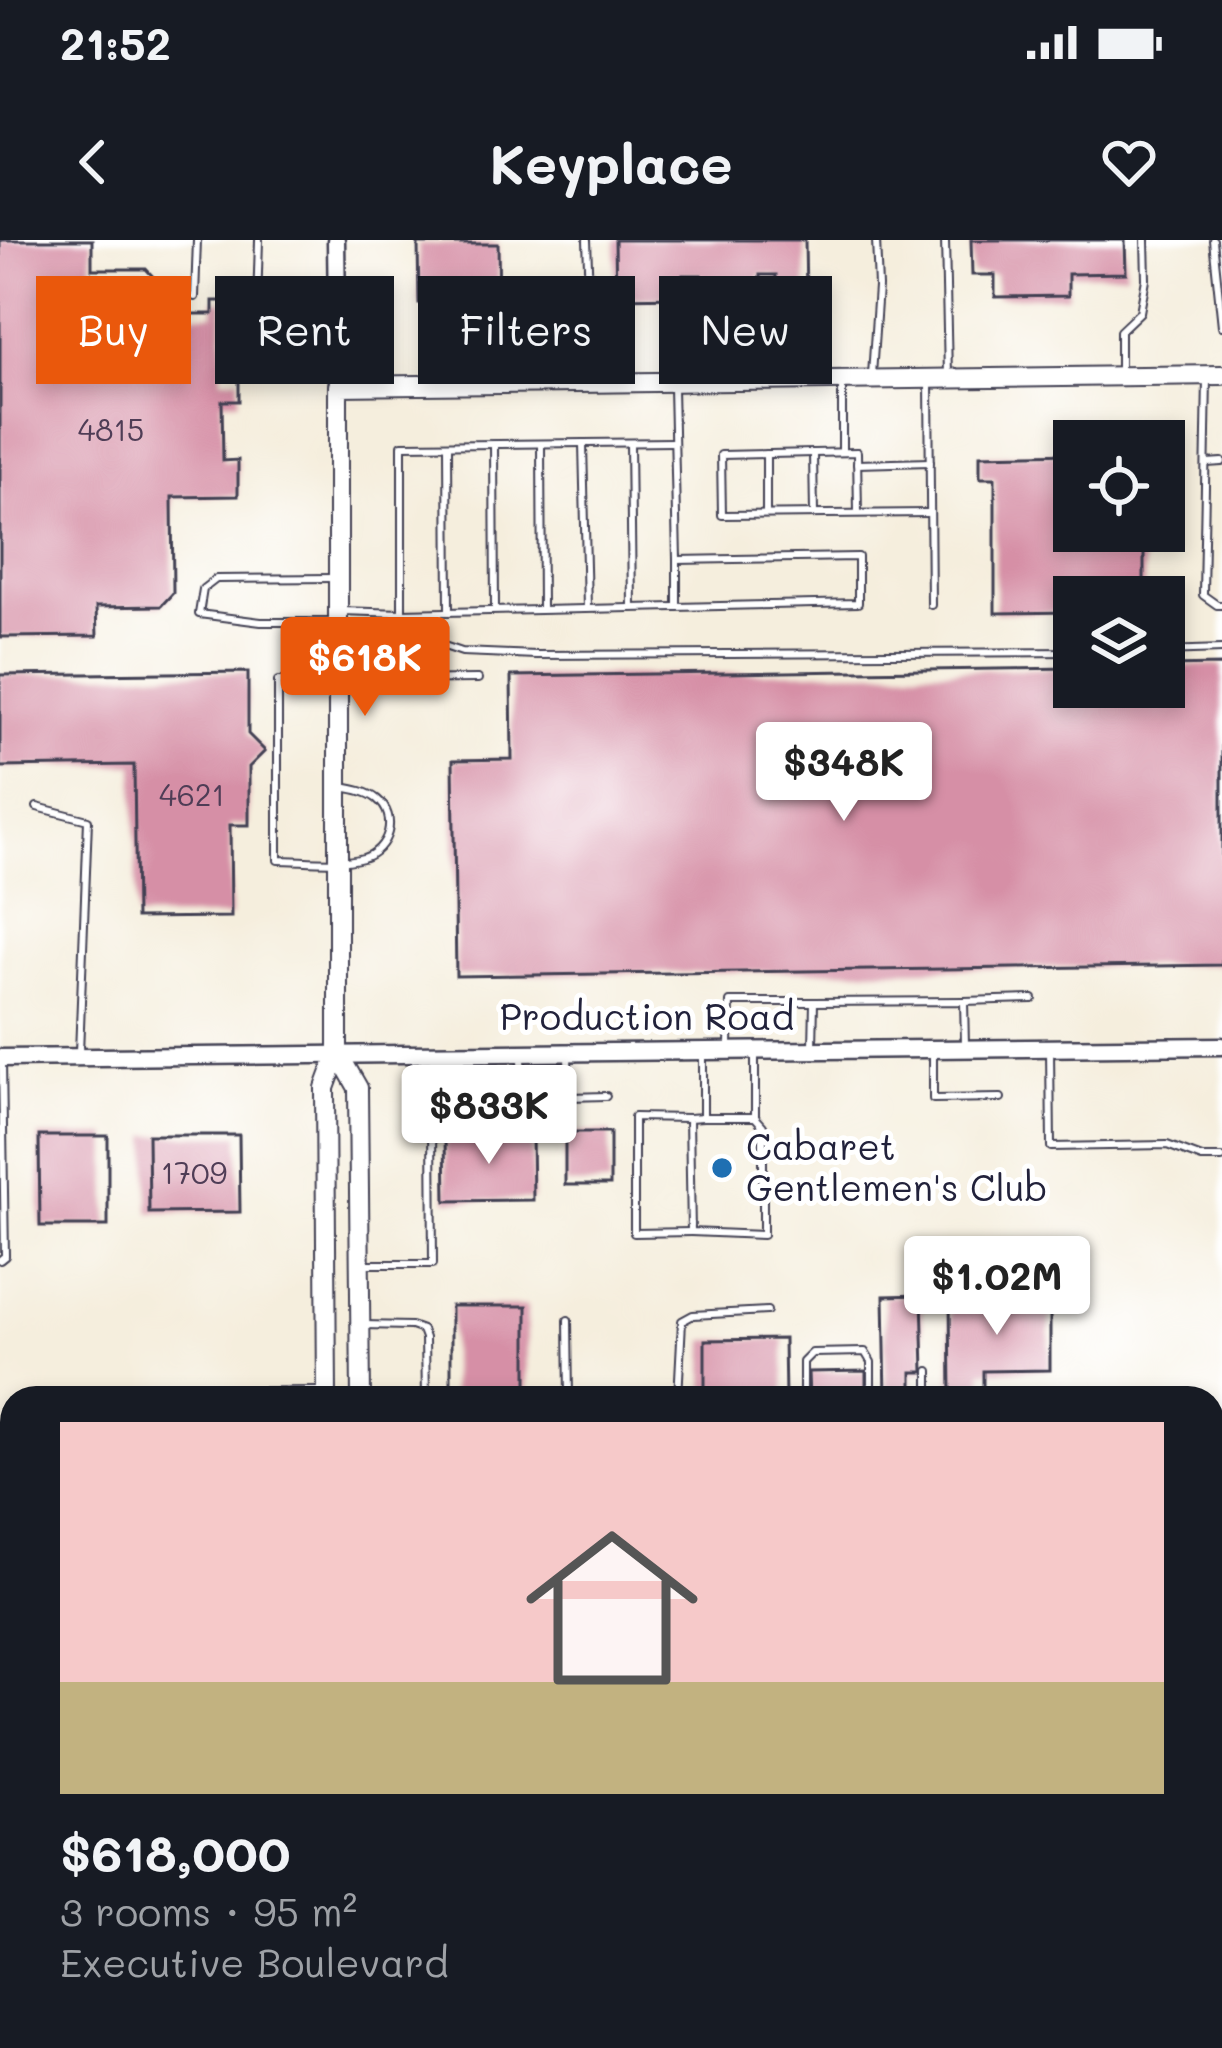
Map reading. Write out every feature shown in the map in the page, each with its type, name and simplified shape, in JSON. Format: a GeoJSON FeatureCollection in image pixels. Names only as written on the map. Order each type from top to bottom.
{"type":"FeatureCollection","features":[{"type":"Feature","properties":{"kind":"main road"},"geometry":{"type":"LineString","coordinates":[[832,379],[1214,375]]}},
{"type":"Feature","properties":{"kind":"main road"},"geometry":{"type":"LineString","coordinates":[[327,1386],[326,1088],[338,1053],[338,386],[480,384]]}},
{"type":"Feature","properties":{"kind":"main road"},"geometry":{"type":"LineString","coordinates":[[338,1053],[358,1088],[362,1386]]}},
{"type":"Feature","properties":{"kind":"street"},"geometry":{"type":"LineString","coordinates":[[336,240],[338,386]]}},
{"type":"Feature","properties":{"kind":"street","name":"Production Road"},"geometry":{"type":"LineString","coordinates":[[1,1058],[1222,1046]]}},
{"type":"Feature","properties":{"kind":"lane"},"geometry":{"type":"LineString","coordinates":[[195,297],[196,240]]}},
{"type":"Feature","properties":{"kind":"lane"},"geometry":{"type":"LineString","coordinates":[[257,276],[259,240]]}},
{"type":"Feature","properties":{"kind":"lane"},"geometry":{"type":"LineString","coordinates":[[587,240],[588,276]]}},
{"type":"Feature","properties":{"kind":"lane"},"geometry":{"type":"LineString","coordinates":[[872,379],[876,240]]}},
{"type":"Feature","properties":{"kind":"lane"},"geometry":{"type":"LineString","coordinates":[[931,605],[930,462],[945,240]]}},
{"type":"Feature","properties":{"kind":"lane"},"geometry":{"type":"LineString","coordinates":[[1120,376],[1120,331],[1140,312],[1146,279],[1145,240]]}},
{"type":"Feature","properties":{"kind":"lane"},"geometry":{"type":"LineString","coordinates":[[1213,240],[1222,326]]}},
{"type":"Feature","properties":{"kind":"lane"},"geometry":{"type":"LineString","coordinates":[[1214,375],[1203,596],[1222,604]]}},
{"type":"Feature","properties":{"kind":"lane"},"geometry":{"type":"LineString","coordinates":[[842,379],[842,452]]}},
{"type":"Feature","properties":{"kind":"lane"},"geometry":{"type":"LineString","coordinates":[[673,384],[677,607]]}},
{"type":"Feature","properties":{"kind":"lane"},"geometry":{"type":"LineString","coordinates":[[674,442],[403,445],[402,613],[429,640],[462,652],[536,656],[1053,652]]}},
{"type":"Feature","properties":{"kind":"lane"},"geometry":{"type":"LineString","coordinates":[[630,443],[632,608]]}},
{"type":"Feature","properties":{"kind":"lane"},"geometry":{"type":"LineString","coordinates":[[583,444],[586,609]]}},
{"type":"Feature","properties":{"kind":"lane"},"geometry":{"type":"LineString","coordinates":[[448,445],[449,612]]}},
{"type":"Feature","properties":{"kind":"lane"},"geometry":{"type":"LineString","coordinates":[[494,445],[495,610]]}},
{"type":"Feature","properties":{"kind":"lane"},"geometry":{"type":"LineString","coordinates":[[541,445],[542,610]]}},
{"type":"Feature","properties":{"kind":"lane"},"geometry":{"type":"LineString","coordinates":[[858,514],[857,452],[721,454],[722,514],[858,514],[931,513]]}},
{"type":"Feature","properties":{"kind":"lane"},"geometry":{"type":"LineString","coordinates":[[813,453],[814,514]]}},
{"type":"Feature","properties":{"kind":"lane"},"geometry":{"type":"LineString","coordinates":[[766,454],[766,514]]}},
{"type":"Feature","properties":{"kind":"lane"},"geometry":{"type":"LineString","coordinates":[[857,464],[930,462]]}},
{"type":"Feature","properties":{"kind":"lane"},"geometry":{"type":"LineString","coordinates":[[1207,463],[1222,462]]}},
{"type":"Feature","properties":{"kind":"lane"},"geometry":{"type":"LineString","coordinates":[[338,578],[217,579],[203,589],[199,614],[261,622],[495,610],[858,603],[858,557],[677,560]]}},
{"type":"Feature","properties":{"kind":"lane"},"geometry":{"type":"LineString","coordinates":[[1185,650],[1222,649]]}},
{"type":"Feature","properties":{"kind":"lane"},"geometry":{"type":"LineString","coordinates":[[338,786],[362,790],[386,809],[390,824],[381,848],[364,857],[278,860],[278,681],[478,680]]}},
{"type":"Feature","properties":{"kind":"lane"},"geometry":{"type":"LineString","coordinates":[[37,807],[88,820],[79,1057]]}},
{"type":"Feature","properties":{"kind":"lane"},"geometry":{"type":"LineString","coordinates":[[729,1050],[730,1002],[1033,999]]}},
{"type":"Feature","properties":{"kind":"lane"},"geometry":{"type":"LineString","coordinates":[[964,1001],[964,1048]]}},
{"type":"Feature","properties":{"kind":"lane"},"geometry":{"type":"LineString","coordinates":[[813,1049],[814,1002]]}},
{"type":"Feature","properties":{"kind":"lane"},"geometry":{"type":"LineString","coordinates":[[1050,1047],[1051,1147],[1167,1145],[1202,1158],[1222,1158]]}},
{"type":"Feature","properties":{"kind":"lane"},"geometry":{"type":"LineString","coordinates":[[933,1048],[933,1100],[1001,1097]]}},
{"type":"Feature","properties":{"kind":"lane"},"geometry":{"type":"LineString","coordinates":[[755,1049],[755,1117],[763,1126],[763,1235],[634,1233],[634,1117],[755,1117]]}},
{"type":"Feature","properties":{"kind":"lane"},"geometry":{"type":"LineString","coordinates":[[703,1050],[703,1117]]}},
{"type":"Feature","properties":{"kind":"lane"},"geometry":{"type":"LineString","coordinates":[[360,1264],[433,1264],[432,1123],[524,1120],[522,1051]]}},
{"type":"Feature","properties":{"kind":"lane"},"geometry":{"type":"LineString","coordinates":[[568,1051],[569,1097],[606,1096]]}},
{"type":"Feature","properties":{"kind":"lane"},"geometry":{"type":"LineString","coordinates":[[0,1260],[5,1256],[1,1058]]}},
{"type":"Feature","properties":{"kind":"lane"},"geometry":{"type":"LineString","coordinates":[[689,1118],[691,1232]]}},
{"type":"Feature","properties":{"kind":"lane"},"geometry":{"type":"LineString","coordinates":[[679,1386],[682,1321],[693,1315],[767,1311]]}},
{"type":"Feature","properties":{"kind":"lane"},"geometry":{"type":"LineString","coordinates":[[568,1319],[569,1386]]}},
{"type":"Feature","properties":{"kind":"lane"},"geometry":{"type":"LineString","coordinates":[[360,1325],[422,1330],[426,1386]]}},
{"type":"Feature","properties":{"kind":"lane"},"geometry":{"type":"LineString","coordinates":[[803,1386],[803,1362],[812,1353],[865,1352],[871,1362],[871,1386]]}},
{"type":"Feature","properties":{"kind":"lane"},"geometry":{"type":"LineString","coordinates":[[929,1371],[929,1386]]}},
{"type":"Feature","properties":{"kind":"building"},"geometry":{"type":"Polygon","coordinates":[[[0,240],[92,240],[92,269],[146,269],[153,276],[36,276],[36,384],[191,384],[191,314],[213,314],[215,301],[215,384],[239,384],[239,401],[222,401],[223,461],[238,460],[238,496],[172,497],[173,593],[161,606],[96,607],[97,636],[0,637],[0,240]]]}},
{"type":"Feature","properties":{"kind":"building"},"geometry":{"type":"Polygon","coordinates":[[[615,240],[805,240],[806,276],[659,276],[659,297],[635,298],[635,276],[616,276],[615,240]]]}},
{"type":"Feature","properties":{"kind":"building"},"geometry":{"type":"Polygon","coordinates":[[[971,240],[1125,240],[1126,273],[1068,274],[1068,296],[995,297],[995,275],[972,275],[971,240]]]}},
{"type":"Feature","properties":{"kind":"building"},"geometry":{"type":"Polygon","coordinates":[[[418,244],[498,244],[499,276],[419,276],[418,244]]]}},
{"type":"Feature","properties":{"kind":"building"},"geometry":{"type":"Polygon","coordinates":[[[1053,453],[1053,552],[1144,552],[1144,576],[1053,576],[1053,612],[995,613],[995,478],[980,478],[980,455],[1053,453]]]}},
{"type":"Feature","properties":{"kind":"building"},"geometry":{"type":"Polygon","coordinates":[[[1222,665],[1222,965],[456,976],[453,760],[512,759],[511,676],[1053,668],[1053,708],[1185,708],[1185,666],[1222,665]]]}},
{"type":"Feature","properties":{"kind":"building"},"geometry":{"type":"Polygon","coordinates":[[[248,672],[248,734],[265,751],[249,767],[249,825],[230,825],[231,917],[136,918],[134,765],[0,767],[0,675],[248,672]]]}},
{"type":"Feature","properties":{"kind":"building"},"geometry":{"type":"Polygon","coordinates":[[[565,1132],[610,1132],[610,1185],[565,1185],[565,1132]]]}},
{"type":"Feature","properties":{"kind":"building"},"geometry":{"type":"Polygon","coordinates":[[[532,1134],[533,1200],[446,1201],[445,1135],[532,1134]]]}},
{"type":"Feature","properties":{"kind":"building"},"geometry":{"type":"Polygon","coordinates":[[[148,1135],[239,1135],[240,1212],[149,1213],[148,1135]]]}},
{"type":"Feature","properties":{"kind":"building"},"geometry":{"type":"Polygon","coordinates":[[[39,1136],[108,1136],[108,1226],[40,1226],[39,1136]]]}},
{"type":"Feature","properties":{"kind":"building"},"geometry":{"type":"Polygon","coordinates":[[[1050,1294],[1050,1370],[983,1371],[983,1386],[951,1386],[950,1296],[1050,1294]]]}},
{"type":"Feature","properties":{"kind":"building"},"geometry":{"type":"Polygon","coordinates":[[[922,1295],[924,1372],[912,1372],[912,1386],[886,1386],[884,1296],[922,1295]]]}},
{"type":"Feature","properties":{"kind":"building"},"geometry":{"type":"Polygon","coordinates":[[[451,1306],[527,1306],[527,1386],[451,1386],[451,1306]]]}},
{"type":"Feature","properties":{"kind":"building"},"geometry":{"type":"Polygon","coordinates":[[[784,1339],[785,1386],[705,1386],[705,1340],[784,1339]]]}},
{"type":"Feature","properties":{"kind":"building"},"geometry":{"type":"Polygon","coordinates":[[[866,1371],[866,1386],[809,1386],[808,1372],[866,1371]]]}},
{"type":"Feature","properties":{"kind":"place","name":"Cabaret Gentlemen's Club"},"geometry":{"type":"Point","coordinates":[722,1168]}}]}
